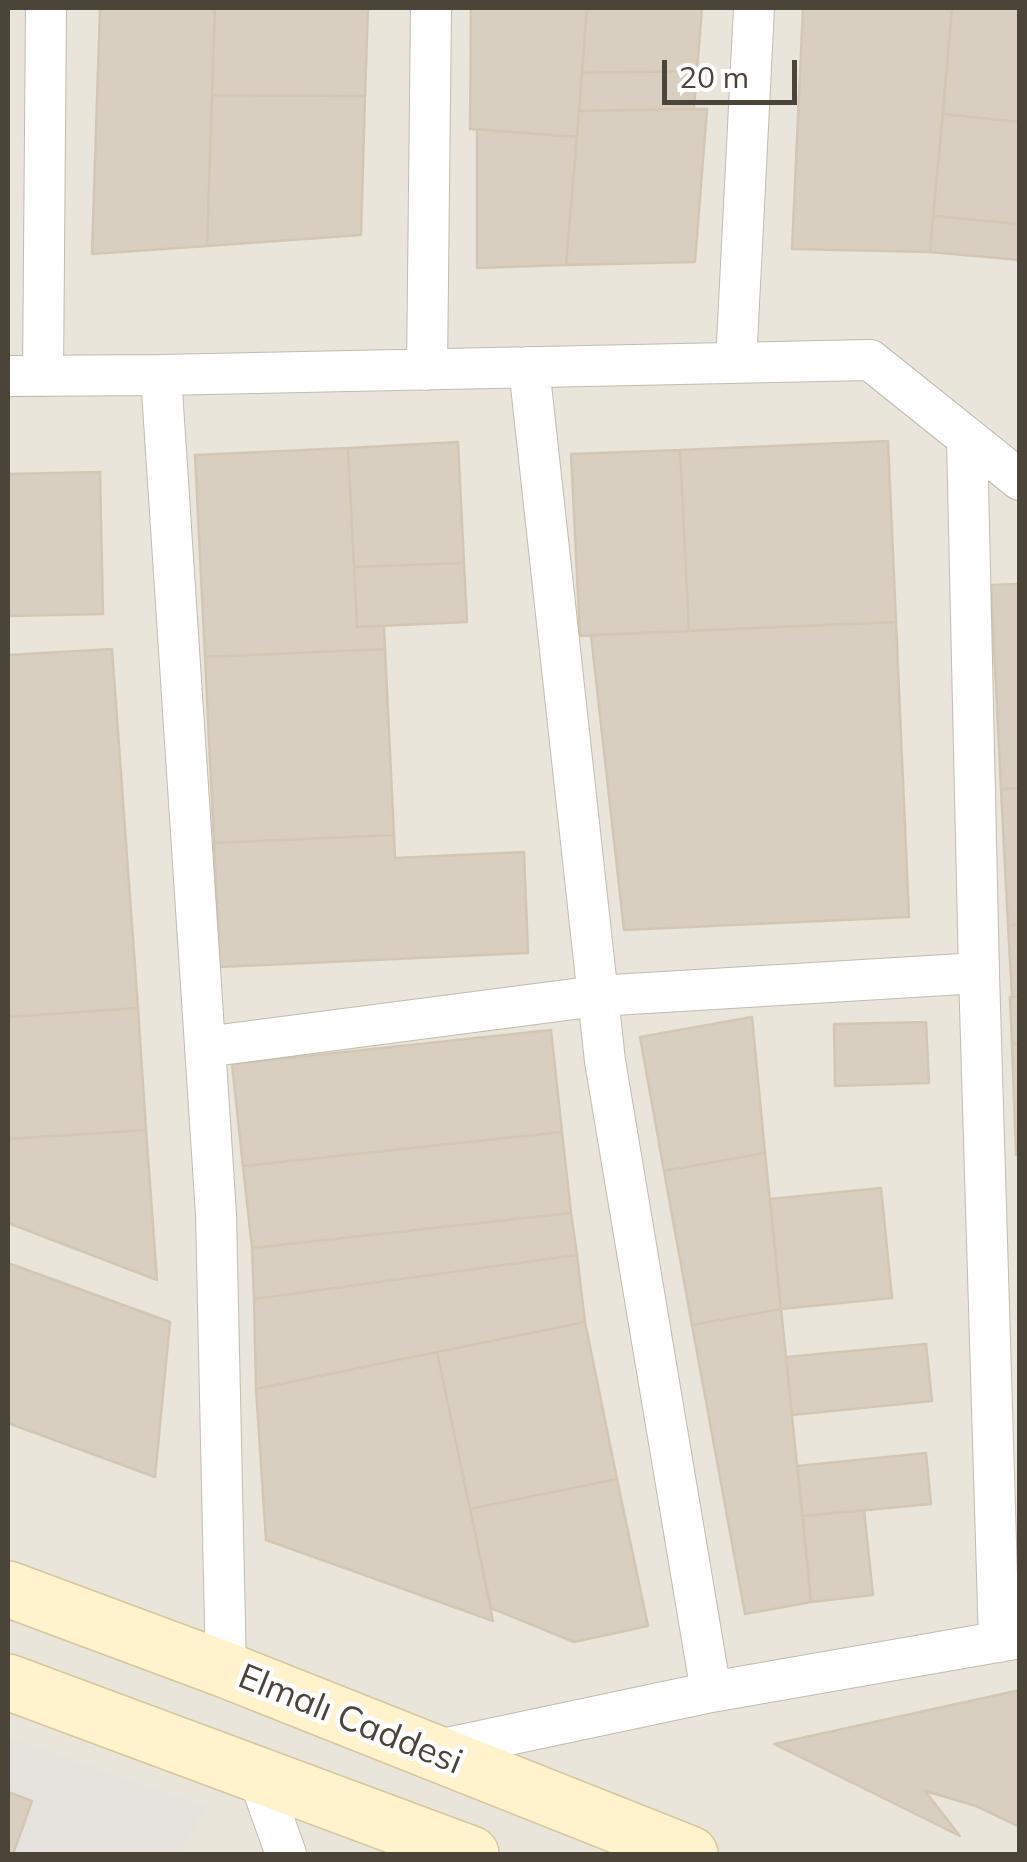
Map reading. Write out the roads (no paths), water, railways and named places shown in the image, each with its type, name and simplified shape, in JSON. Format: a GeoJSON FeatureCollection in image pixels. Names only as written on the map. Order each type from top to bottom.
{"type":"FeatureCollection","features":[{"type":"Feature","properties":{"kind":"main road","name":"Elmalı Caddesi"},"geometry":{"type":"LineString","coordinates":[[8,1589],[226,1670],[690,1854]]}},
{"type":"Feature","properties":{"kind":"main road"},"geometry":{"type":"LineString","coordinates":[[8,1682],[471,1854]]}},
{"type":"Feature","properties":{"kind":"street"},"geometry":{"type":"LineString","coordinates":[[46,8],[25,376],[870,360],[1018,475]]}},
{"type":"Feature","properties":{"kind":"street"},"geometry":{"type":"LineString","coordinates":[[428,370],[431,8]]}},
{"type":"Feature","properties":{"kind":"street"},"geometry":{"type":"LineString","coordinates":[[736,363],[754,8]]}},
{"type":"Feature","properties":{"kind":"street"},"geometry":{"type":"LineString","coordinates":[[529,368],[604,1061],[711,1692]]}},
{"type":"Feature","properties":{"kind":"street"},"geometry":{"type":"LineString","coordinates":[[161,375],[216,1214],[226,1670]]}},
{"type":"Feature","properties":{"kind":"street"},"geometry":{"type":"LineString","coordinates":[[428,1752],[711,1692],[1009,1640],[979,973],[967,438]]}},
{"type":"Feature","properties":{"kind":"street"},"geometry":{"type":"LineString","coordinates":[[205,1047],[598,996],[979,973]]}},
{"type":"Feature","properties":{"kind":"street"},"geometry":{"type":"LineString","coordinates":[[257,1773],[286,1854]]}}]}
